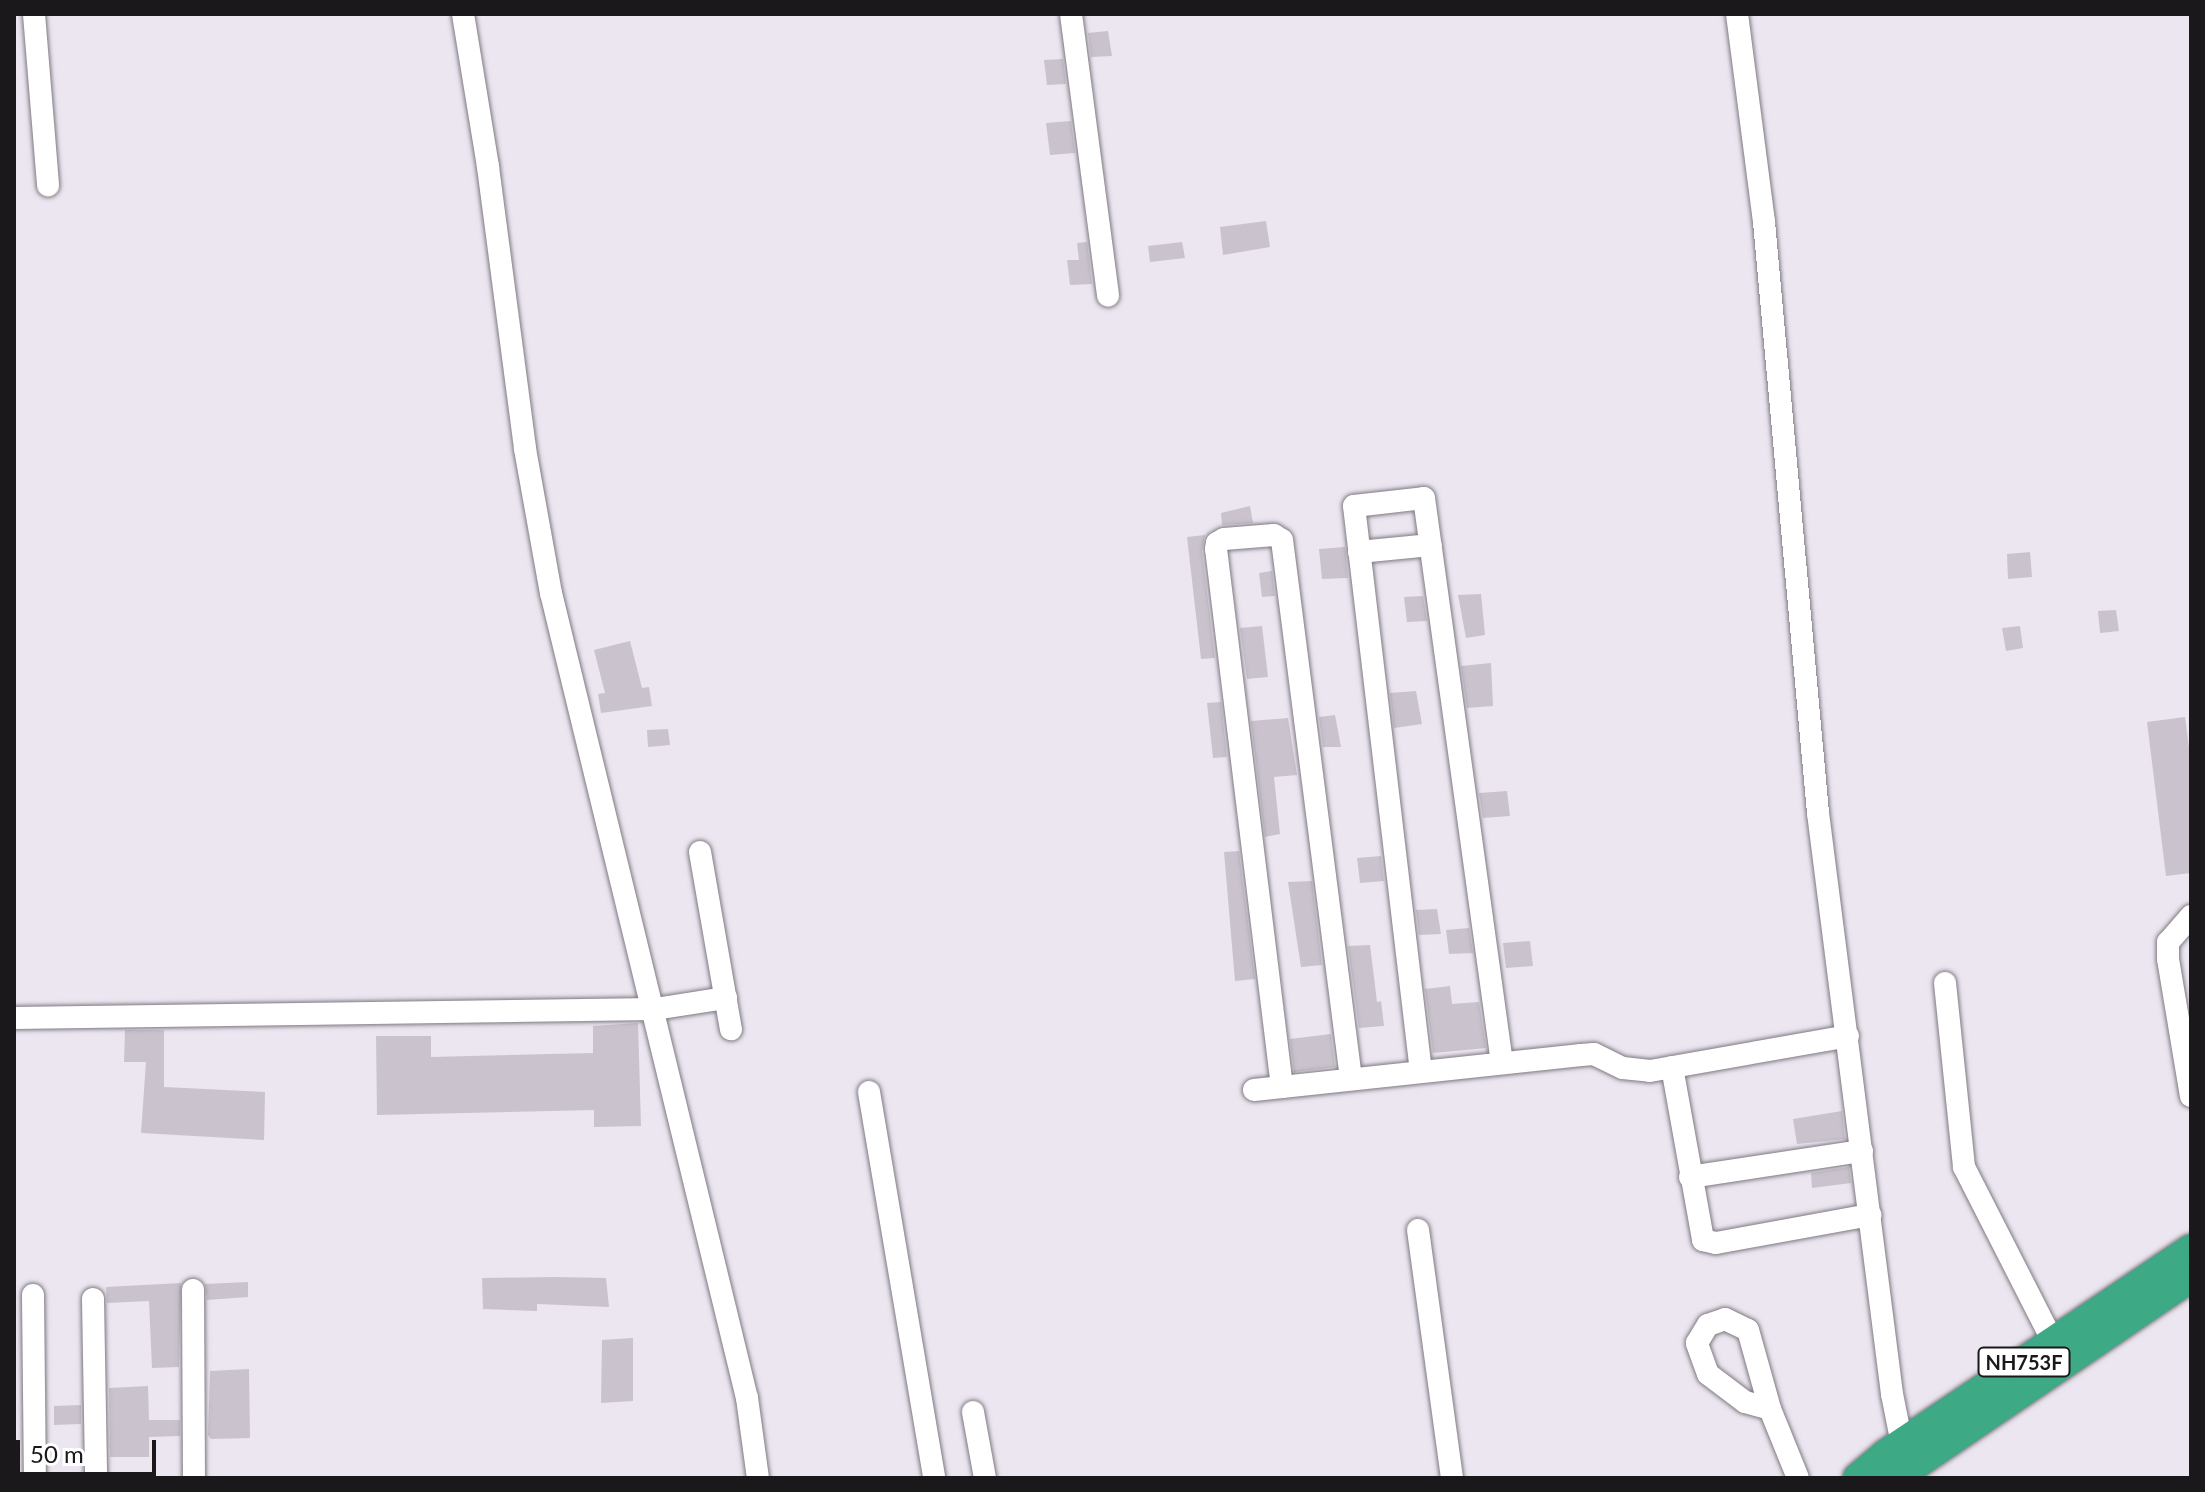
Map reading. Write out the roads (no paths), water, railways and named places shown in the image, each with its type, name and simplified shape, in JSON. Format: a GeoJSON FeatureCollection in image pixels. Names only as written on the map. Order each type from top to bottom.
{"type":"FeatureCollection","features":[{"type":"Feature","properties":{"kind":"highway","name":"NH753F"},"geometry":{"type":"LineString","coordinates":[[1902,1468],[2053,1342],[2191,1249]]}},
{"type":"Feature","properties":{"kind":"highway","name":"NH753F"},"geometry":{"type":"LineString","coordinates":[[1858,1478],[1902,1468],[2191,1277]]}},
{"type":"Feature","properties":{"kind":"street"},"geometry":{"type":"LineString","coordinates":[[34,14],[48,185]]}},
{"type":"Feature","properties":{"kind":"street"},"geometry":{"type":"LineString","coordinates":[[463,14],[488,167],[525,449],[551,593],[655,1009],[747,1398],[758,1478]]}},
{"type":"Feature","properties":{"kind":"street"},"geometry":{"type":"LineString","coordinates":[[1071,14],[1108,296]]}},
{"type":"Feature","properties":{"kind":"street"},"geometry":{"type":"LineString","coordinates":[[1737,14],[1764,222],[1812,751],[1902,1468]]}},
{"type":"Feature","properties":{"kind":"street"},"geometry":{"type":"LineString","coordinates":[[1421,1072],[1354,506],[1424,498],[1502,1063]]}},
{"type":"Feature","properties":{"kind":"street"},"geometry":{"type":"LineString","coordinates":[[1282,1087],[1216,549],[1217,543],[1224,539],[1274,535],[1282,540],[1351,1079]]}},
{"type":"Feature","properties":{"kind":"street"},"geometry":{"type":"LineString","coordinates":[[1359,552],[1431,545]]}},
{"type":"Feature","properties":{"kind":"street"},"geometry":{"type":"LineString","coordinates":[[700,852],[731,1029]]}},
{"type":"Feature","properties":{"kind":"street"},"geometry":{"type":"LineString","coordinates":[[2191,916],[2168,942],[2168,959],[2191,1096]]}},
{"type":"Feature","properties":{"kind":"street"},"geometry":{"type":"LineString","coordinates":[[1945,983],[1964,1167],[2053,1342]]}},
{"type":"Feature","properties":{"kind":"street"},"geometry":{"type":"LineString","coordinates":[[14,1018],[655,1009],[726,998]]}},
{"type":"Feature","properties":{"kind":"street"},"geometry":{"type":"LineString","coordinates":[[1254,1090],[1594,1054],[1635,1070],[1672,1067],[1848,1036]]}},
{"type":"Feature","properties":{"kind":"street"},"geometry":{"type":"LineString","coordinates":[[1672,1067],[1700,1234],[1709,1243],[1870,1215]]}},
{"type":"Feature","properties":{"kind":"street"},"geometry":{"type":"LineString","coordinates":[[869,1092],[934,1478]]}},
{"type":"Feature","properties":{"kind":"street"},"geometry":{"type":"LineString","coordinates":[[1690,1177],[1862,1151]]}},
{"type":"Feature","properties":{"kind":"street"},"geometry":{"type":"LineString","coordinates":[[1418,1230],[1452,1478]]}},
{"type":"Feature","properties":{"kind":"street"},"geometry":{"type":"LineString","coordinates":[[193,1290],[194,1478]]}},
{"type":"Feature","properties":{"kind":"street"},"geometry":{"type":"LineString","coordinates":[[33,1295],[35,1478]]}},
{"type":"Feature","properties":{"kind":"street"},"geometry":{"type":"LineString","coordinates":[[93,1299],[96,1478]]}},
{"type":"Feature","properties":{"kind":"street"},"geometry":{"type":"LineString","coordinates":[[1770,1409],[1798,1478]]}},
{"type":"Feature","properties":{"kind":"street"},"geometry":{"type":"LineString","coordinates":[[973,1412],[985,1478]]}}]}
